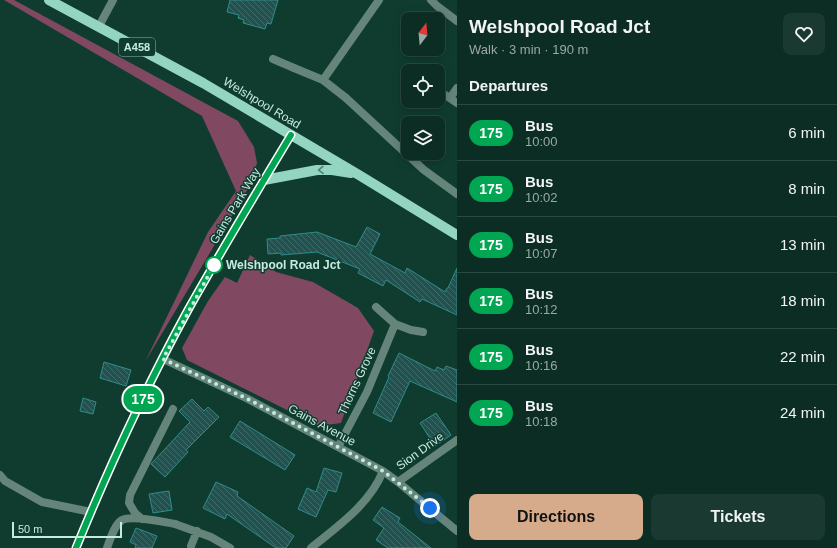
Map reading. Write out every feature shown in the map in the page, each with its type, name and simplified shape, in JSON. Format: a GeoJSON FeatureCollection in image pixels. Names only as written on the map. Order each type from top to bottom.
{"type":"FeatureCollection","features":[{"type":"Feature","properties":{"kind":"main road","name":"Welshpool Road"},"geometry":{"type":"LineString","coordinates":[[49,0],[203,83],[457,235]]}},
{"type":"Feature","properties":{"kind":"main road"},"geometry":{"type":"LineString","coordinates":[[264,180],[317,170],[332,170],[359,175]]}},
{"type":"Feature","properties":{"kind":"street"},"geometry":{"type":"LineString","coordinates":[[99,26],[113,0]]}},
{"type":"Feature","properties":{"kind":"street"},"geometry":{"type":"LineString","coordinates":[[323,80],[378,0]]}},
{"type":"Feature","properties":{"kind":"street"},"geometry":{"type":"LineString","coordinates":[[431,0],[457,21]]}},
{"type":"Feature","properties":{"kind":"street"},"geometry":{"type":"LineString","coordinates":[[273,59],[323,80],[346,98],[424,170],[457,194]]}},
{"type":"Feature","properties":{"kind":"street"},"geometry":{"type":"LineString","coordinates":[[445,94],[454,100],[457,88]]}},
{"type":"Feature","properties":{"kind":"street","name":"Gains Park Way"},"geometry":{"type":"LineString","coordinates":[[76,548],[119,448],[163,359],[202,286],[291,135]]}},
{"type":"Feature","properties":{"kind":"street"},"geometry":{"type":"LineString","coordinates":[[376,308],[395,324],[410,330],[423,332]]}},
{"type":"Feature","properties":{"kind":"street","name":"Thorns Grove"},"geometry":{"type":"LineString","coordinates":[[338,447],[367,392],[395,324]]}},
{"type":"Feature","properties":{"kind":"street","name":"Gains Avenue"},"geometry":{"type":"LineString","coordinates":[[163,359],[246,398],[383,471],[457,531]]}},
{"type":"Feature","properties":{"kind":"street"},"geometry":{"type":"LineString","coordinates":[[142,519],[135,513],[129,503],[130,495],[173,409]]}},
{"type":"Feature","properties":{"kind":"street","name":"Sion Drive"},"geometry":{"type":"LineString","coordinates":[[398,482],[457,440]]}},
{"type":"Feature","properties":{"kind":"street"},"geometry":{"type":"LineString","coordinates":[[311,548],[364,502],[379,480],[383,471]]}},
{"type":"Feature","properties":{"kind":"street"},"geometry":{"type":"LineString","coordinates":[[0,475],[5,480],[42,502],[91,512]]}},
{"type":"Feature","properties":{"kind":"street"},"geometry":{"type":"LineString","coordinates":[[107,548],[115,529],[121,521],[128,518],[159,520],[175,524],[212,537],[230,548]]}},
{"type":"Feature","properties":{"kind":"street"},"geometry":{"type":"LineString","coordinates":[[191,546],[197,531]]}},
{"type":"Feature","properties":{"kind":"shaded area"},"geometry":{"type":"Polygon","coordinates":[[[4,0],[14,0],[238,121],[254,147],[257,163],[249,187],[145,362],[208,232],[236,191],[202,116],[4,0]]]}},
{"type":"Feature","properties":{"kind":"shaded area"},"geometry":{"type":"Polygon","coordinates":[[[250,255],[276,272],[313,282],[358,308],[374,331],[341,423],[319,426],[187,360],[182,348],[208,301],[225,277],[237,283],[250,255]]]}},
{"type":"Feature","properties":{"kind":"building"},"geometry":{"type":"Polygon","coordinates":[[[230,0],[278,0],[271,24],[267,23],[265,29],[243,23],[244,20],[238,18],[239,15],[227,12],[230,0]]]}},
{"type":"Feature","properties":{"kind":"building"},"geometry":{"type":"Polygon","coordinates":[[[367,227],[380,234],[370,254],[405,273],[407,268],[445,292],[457,268],[457,315],[422,299],[420,302],[386,280],[383,286],[358,273],[360,269],[317,252],[281,255],[281,253],[268,254],[267,239],[317,232],[356,247],[367,227]]]}},
{"type":"Feature","properties":{"kind":"building"},"geometry":{"type":"Polygon","coordinates":[[[399,353],[435,371],[437,367],[444,370],[446,366],[457,370],[457,402],[410,381],[391,422],[373,413],[399,353]]]}},
{"type":"Feature","properties":{"kind":"building"},"geometry":{"type":"Polygon","coordinates":[[[104,362],[131,370],[126,386],[100,378],[104,362]]]}},
{"type":"Feature","properties":{"kind":"building"},"geometry":{"type":"Polygon","coordinates":[[[83,398],[96,402],[93,414],[80,411],[83,398]]]}},
{"type":"Feature","properties":{"kind":"building"},"geometry":{"type":"Polygon","coordinates":[[[192,399],[204,411],[208,407],[219,417],[186,450],[188,452],[165,477],[151,464],[190,422],[179,411],[192,399]]]}},
{"type":"Feature","properties":{"kind":"building"},"geometry":{"type":"Polygon","coordinates":[[[436,413],[451,435],[435,446],[420,423],[436,413]]]}},
{"type":"Feature","properties":{"kind":"building"},"geometry":{"type":"Polygon","coordinates":[[[240,421],[295,455],[285,470],[230,437],[240,421]]]}},
{"type":"Feature","properties":{"kind":"building"},"geometry":{"type":"Polygon","coordinates":[[[324,468],[342,473],[336,492],[328,490],[316,517],[298,509],[307,488],[316,492],[324,468]]]}},
{"type":"Feature","properties":{"kind":"building"},"geometry":{"type":"Polygon","coordinates":[[[216,482],[238,492],[237,496],[294,536],[286,548],[276,548],[227,514],[225,519],[203,508],[216,482]]]}},
{"type":"Feature","properties":{"kind":"building"},"geometry":{"type":"Polygon","coordinates":[[[169,491],[172,510],[153,513],[149,494],[169,491]]]}},
{"type":"Feature","properties":{"kind":"building"},"geometry":{"type":"Polygon","coordinates":[[[382,507],[400,518],[398,522],[431,548],[388,548],[376,540],[384,528],[373,520],[382,507]]]}},
{"type":"Feature","properties":{"kind":"building"},"geometry":{"type":"Polygon","coordinates":[[[136,528],[157,536],[152,548],[135,548],[136,545],[130,542],[136,528]]]}},
{"type":"Feature","properties":{"kind":"bus line","name":"175"},"geometry":{"type":"LineString","coordinates":[[76,548],[119,448],[188,310],[291,135]]}},
{"type":"Feature","properties":{"kind":"place","name":"Welshpool Road Jct"},"geometry":{"type":"Point","coordinates":[214,265]}},
{"type":"Feature","properties":{"kind":"route"},"geometry":{"type":"LineString","coordinates":[[214,265],[188,310],[163,359],[246,398],[383,471],[430,508]]}}]}
